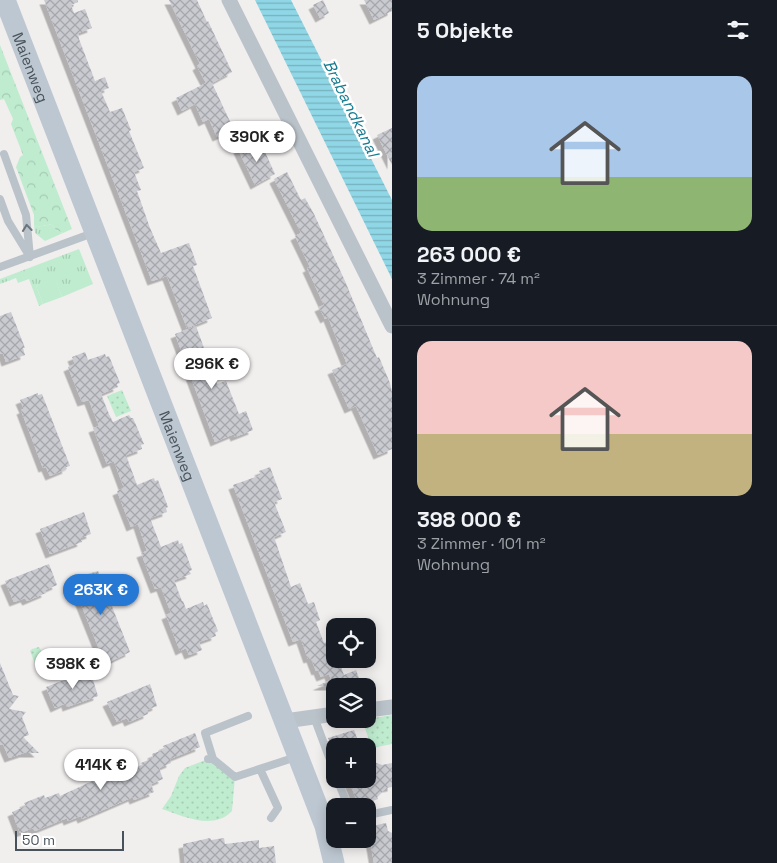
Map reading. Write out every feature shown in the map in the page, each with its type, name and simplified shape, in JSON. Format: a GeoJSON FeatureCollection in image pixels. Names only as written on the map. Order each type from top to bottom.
{"type":"FeatureCollection","features":[{"type":"Feature","properties":{"kind":"street","name":"Maienweg"},"geometry":{"type":"LineString","coordinates":[[5,0],[298,756],[326,816]]}},
{"type":"Feature","properties":{"kind":"street"},"geometry":{"type":"LineString","coordinates":[[229,0],[392,326]]}},
{"type":"Feature","properties":{"kind":"street"},"geometry":{"type":"LineString","coordinates":[[376,709],[392,707]]}},
{"type":"Feature","properties":{"kind":"street"},"geometry":{"type":"LineString","coordinates":[[285,722],[326,715]]}},
{"type":"Feature","properties":{"kind":"street","name":"Maienweg"},"geometry":{"type":"LineString","coordinates":[[332,848],[334,863]]}},
{"type":"Feature","properties":{"kind":"lane"},"geometry":{"type":"LineString","coordinates":[[4,154],[26,215],[30,257]]}},
{"type":"Feature","properties":{"kind":"lane"},"geometry":{"type":"LineString","coordinates":[[0,199],[8,221],[30,257]]}},
{"type":"Feature","properties":{"kind":"lane"},"geometry":{"type":"LineString","coordinates":[[0,267],[95,233]]}},
{"type":"Feature","properties":{"kind":"lane"},"geometry":{"type":"LineString","coordinates":[[248,716],[205,733],[210,759],[235,777],[298,756]]}},
{"type":"Feature","properties":{"kind":"lane"},"geometry":{"type":"LineString","coordinates":[[314,717],[326,749]]}},
{"type":"Feature","properties":{"kind":"lane"},"geometry":{"type":"LineString","coordinates":[[260,769],[278,808],[271,818]]}},
{"type":"Feature","properties":{"kind":"lane"},"geometry":{"type":"LineString","coordinates":[[376,813],[392,810]]}},
{"type":"Feature","properties":{"kind":"green space"},"geometry":{"type":"Polygon","coordinates":[[[0,45],[72,229],[63,233],[56,230],[52,225],[36,227],[34,225],[34,215],[16,167],[20,157],[23,155],[11,124],[13,119],[4,99],[0,100],[0,45]]]}},
{"type":"Feature","properties":{"kind":"green space"},"geometry":{"type":"Polygon","coordinates":[[[34,225],[36,227],[52,225],[56,230],[63,233],[45,241],[35,233],[34,225]]]}},
{"type":"Feature","properties":{"kind":"green space"},"geometry":{"type":"Polygon","coordinates":[[[79,249],[93,284],[62,297],[55,279],[36,286],[43,304],[39,306],[29,279],[18,283],[16,278],[0,284],[0,279],[79,249]]]}},
{"type":"Feature","properties":{"kind":"green space"},"geometry":{"type":"Polygon","coordinates":[[[55,278],[62,297],[43,304],[36,286],[55,278]]]}},
{"type":"Feature","properties":{"kind":"green space"},"geometry":{"type":"Polygon","coordinates":[[[122,390],[131,411],[116,417],[107,396],[122,390]]]}},
{"type":"Feature","properties":{"kind":"green space"},"geometry":{"type":"Polygon","coordinates":[[[39,647],[54,671],[40,676],[30,651],[39,647]]]}},
{"type":"Feature","properties":{"kind":"green space"},"geometry":{"type":"Polygon","coordinates":[[[392,715],[392,744],[376,747],[376,738],[368,738],[365,728],[376,728],[376,718],[392,715]]]}},
{"type":"Feature","properties":{"kind":"green space"},"geometry":{"type":"Polygon","coordinates":[[[208,759],[235,777],[232,811],[224,817],[207,821],[188,818],[162,809],[185,768],[208,759]]]}},
{"type":"Feature","properties":{"kind":"water","name":"Brabandkanal"},"geometry":{"type":"Polygon","coordinates":[[[255,0],[291,0],[392,200],[392,279],[255,0]]]}},
{"type":"Feature","properties":{"kind":"building"},"geometry":{"type":"Polygon","coordinates":[[[44,0],[78,0],[78,2],[71,5],[74,13],[85,9],[92,28],[78,33],[79,39],[95,81],[105,77],[109,88],[101,91],[110,112],[122,108],[131,130],[129,131],[144,168],[134,172],[141,190],[137,191],[150,228],[161,253],[189,243],[197,265],[193,266],[212,318],[187,328],[167,276],[152,281],[44,0]]]}},
{"type":"Feature","properties":{"kind":"building"},"geometry":{"type":"Polygon","coordinates":[[[169,0],[197,0],[208,21],[232,72],[212,83],[234,130],[217,137],[209,119],[203,122],[195,104],[182,111],[176,98],[206,83],[197,66],[200,64],[169,0]]]}},
{"type":"Feature","properties":{"kind":"building"},"geometry":{"type":"Polygon","coordinates":[[[323,0],[329,13],[320,18],[313,5],[323,0]]]}},
{"type":"Feature","properties":{"kind":"building"},"geometry":{"type":"Polygon","coordinates":[[[364,0],[392,0],[392,11],[374,20],[364,0]]]}},
{"type":"Feature","properties":{"kind":"building"},"geometry":{"type":"Polygon","coordinates":[[[392,128],[392,165],[377,135],[392,128]]]}},
{"type":"Feature","properties":{"kind":"building"},"geometry":{"type":"Polygon","coordinates":[[[261,143],[275,174],[255,185],[238,149],[249,144],[251,148],[261,143]]]}},
{"type":"Feature","properties":{"kind":"building"},"geometry":{"type":"Polygon","coordinates":[[[287,172],[301,200],[305,198],[314,214],[345,281],[377,358],[379,357],[390,383],[392,392],[392,449],[378,455],[356,406],[349,409],[332,370],[347,364],[328,317],[325,319],[319,307],[324,305],[307,268],[310,267],[295,236],[301,233],[274,179],[287,172]]]}},
{"type":"Feature","properties":{"kind":"building"},"geometry":{"type":"Polygon","coordinates":[[[11,312],[25,348],[23,348],[25,355],[6,362],[3,353],[0,354],[0,316],[11,312]]]}},
{"type":"Feature","properties":{"kind":"building"},"geometry":{"type":"Polygon","coordinates":[[[196,326],[217,384],[226,381],[239,414],[246,411],[253,430],[235,437],[234,434],[215,442],[175,334],[196,326]]]}},
{"type":"Feature","properties":{"kind":"building"},"geometry":{"type":"Polygon","coordinates":[[[85,352],[88,360],[105,354],[106,357],[109,356],[120,383],[117,384],[118,387],[101,394],[113,422],[129,415],[133,418],[144,444],[141,445],[142,449],[126,455],[137,485],[154,478],[155,481],[158,480],[168,507],[166,508],[167,512],[150,518],[161,547],[178,540],[179,544],[182,543],[192,570],[189,571],[191,574],[174,580],[182,601],[186,609],[203,602],[204,606],[207,604],[218,631],[215,633],[216,636],[199,642],[202,650],[189,655],[186,648],[180,651],[166,615],[171,613],[161,587],[155,589],[141,553],[147,551],[138,524],[131,527],[117,491],[124,488],[114,461],[107,464],[93,428],[99,426],[89,400],[82,402],[68,367],[75,364],[72,357],[85,352]]]}},
{"type":"Feature","properties":{"kind":"building"},"geometry":{"type":"Polygon","coordinates":[[[38,393],[38,395],[42,394],[70,466],[50,476],[46,467],[43,468],[21,410],[24,409],[20,400],[38,393]]]}},
{"type":"Feature","properties":{"kind":"building"},"geometry":{"type":"Polygon","coordinates":[[[270,467],[282,499],[274,502],[286,532],[274,537],[291,587],[300,583],[308,604],[314,602],[320,620],[316,622],[324,643],[326,642],[326,668],[341,668],[344,675],[356,670],[359,678],[330,678],[329,674],[321,677],[318,670],[316,671],[311,658],[308,659],[301,639],[293,642],[233,485],[261,475],[259,471],[270,467]]]}},
{"type":"Feature","properties":{"kind":"building"},"geometry":{"type":"Polygon","coordinates":[[[84,512],[91,534],[80,538],[82,542],[50,554],[40,529],[84,512]]]}},
{"type":"Feature","properties":{"kind":"building"},"geometry":{"type":"Polygon","coordinates":[[[49,564],[57,585],[45,590],[46,593],[27,601],[25,598],[14,602],[5,581],[49,564]]]}},
{"type":"Feature","properties":{"kind":"building"},"geometry":{"type":"Polygon","coordinates":[[[98,571],[130,652],[105,664],[71,579],[98,571]]]}},
{"type":"Feature","properties":{"kind":"building"},"geometry":{"type":"Polygon","coordinates":[[[0,663],[13,695],[19,696],[9,709],[26,712],[22,717],[29,735],[23,737],[39,753],[24,753],[9,758],[3,744],[0,745],[0,663]]]}},
{"type":"Feature","properties":{"kind":"building"},"geometry":{"type":"Polygon","coordinates":[[[90,670],[98,696],[67,707],[66,703],[55,708],[46,687],[90,670]]]}},
{"type":"Feature","properties":{"kind":"building"},"geometry":{"type":"Polygon","coordinates":[[[326,682],[326,686],[317,686],[326,682]]]}},
{"type":"Feature","properties":{"kind":"building"},"geometry":{"type":"Polygon","coordinates":[[[150,684],[157,706],[147,710],[148,714],[129,722],[127,718],[117,722],[107,702],[150,684]]]}},
{"type":"Feature","properties":{"kind":"building"},"geometry":{"type":"Polygon","coordinates":[[[354,730],[357,738],[328,738],[354,730]]]}},
{"type":"Feature","properties":{"kind":"building"},"geometry":{"type":"Polygon","coordinates":[[[195,733],[200,747],[170,759],[171,763],[159,768],[163,779],[151,784],[154,792],[134,800],[133,797],[82,819],[81,816],[68,821],[67,818],[35,831],[33,828],[20,833],[12,812],[26,806],[24,803],[44,795],[45,798],[59,793],[60,796],[103,776],[104,780],[142,765],[141,763],[153,758],[152,754],[165,749],[163,746],[195,733]]]}},
{"type":"Feature","properties":{"kind":"building"},"geometry":{"type":"Polygon","coordinates":[[[376,763],[382,765],[392,763],[392,787],[386,788],[376,800],[376,798],[356,798],[352,788],[376,788],[376,763]]]}},
{"type":"Feature","properties":{"kind":"building"},"geometry":{"type":"Polygon","coordinates":[[[386,823],[388,831],[392,833],[392,863],[374,863],[372,848],[376,848],[376,825],[386,823]]]}},
{"type":"Feature","properties":{"kind":"building"},"geometry":{"type":"Polygon","coordinates":[[[210,838],[211,840],[224,838],[225,844],[259,840],[259,848],[274,846],[276,863],[185,863],[183,844],[210,838]]]}}]}
